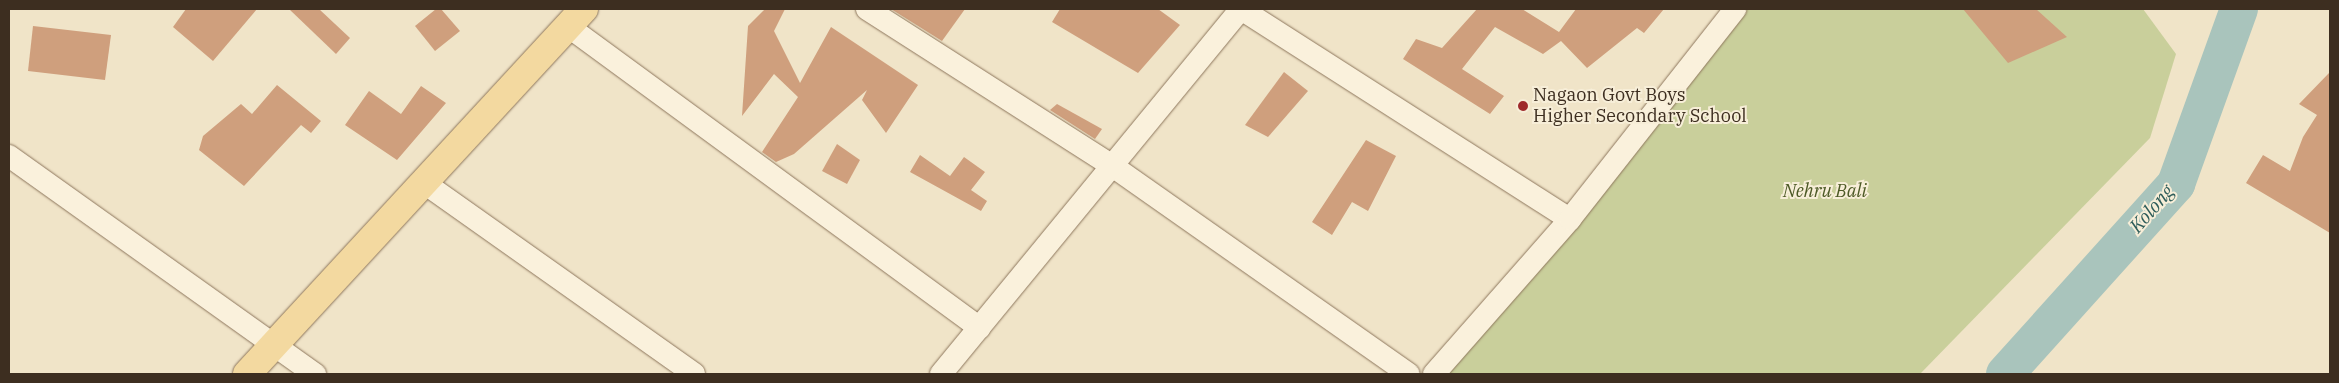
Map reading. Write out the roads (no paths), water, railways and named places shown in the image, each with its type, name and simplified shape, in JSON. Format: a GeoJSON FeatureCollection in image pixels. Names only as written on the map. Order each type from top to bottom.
{"type":"FeatureCollection","features":[{"type":"Feature","properties":{"kind":"main road"},"geometry":{"type":"LineString","coordinates":[[247,374],[577,18]]}},
{"type":"Feature","properties":{"kind":"street"},"geometry":{"type":"LineString","coordinates":[[867,9],[1114,168],[1409,374]]}},
{"type":"Feature","properties":{"kind":"street"},"geometry":{"type":"LineString","coordinates":[[941,374],[1114,168],[1241,9],[1570,219]]}},
{"type":"Feature","properties":{"kind":"street"},"geometry":{"type":"LineString","coordinates":[[1434,374],[1570,219],[1735,9]]}},
{"type":"Feature","properties":{"kind":"street"},"geometry":{"type":"LineString","coordinates":[[577,18],[980,328]]}},
{"type":"Feature","properties":{"kind":"street"},"geometry":{"type":"LineString","coordinates":[[9,156],[315,374]]}},
{"type":"Feature","properties":{"kind":"street"},"geometry":{"type":"LineString","coordinates":[[423,182],[694,374]]}},
{"type":"Feature","properties":{"kind":"waterway","name":"Kolong"},"geometry":{"type":"LineString","coordinates":[[2005,374],[2176,184],[2239,9]]}},
{"type":"Feature","properties":{"kind":"place","name":"Nagaon Govt Boys Higher Secondary School"},"geometry":{"type":"Point","coordinates":[1523,106]}},
{"type":"Feature","properties":{"kind":"park label","name":"Nehru Bali"},"geometry":{"type":"Point","coordinates":[1825,191]}}]}
